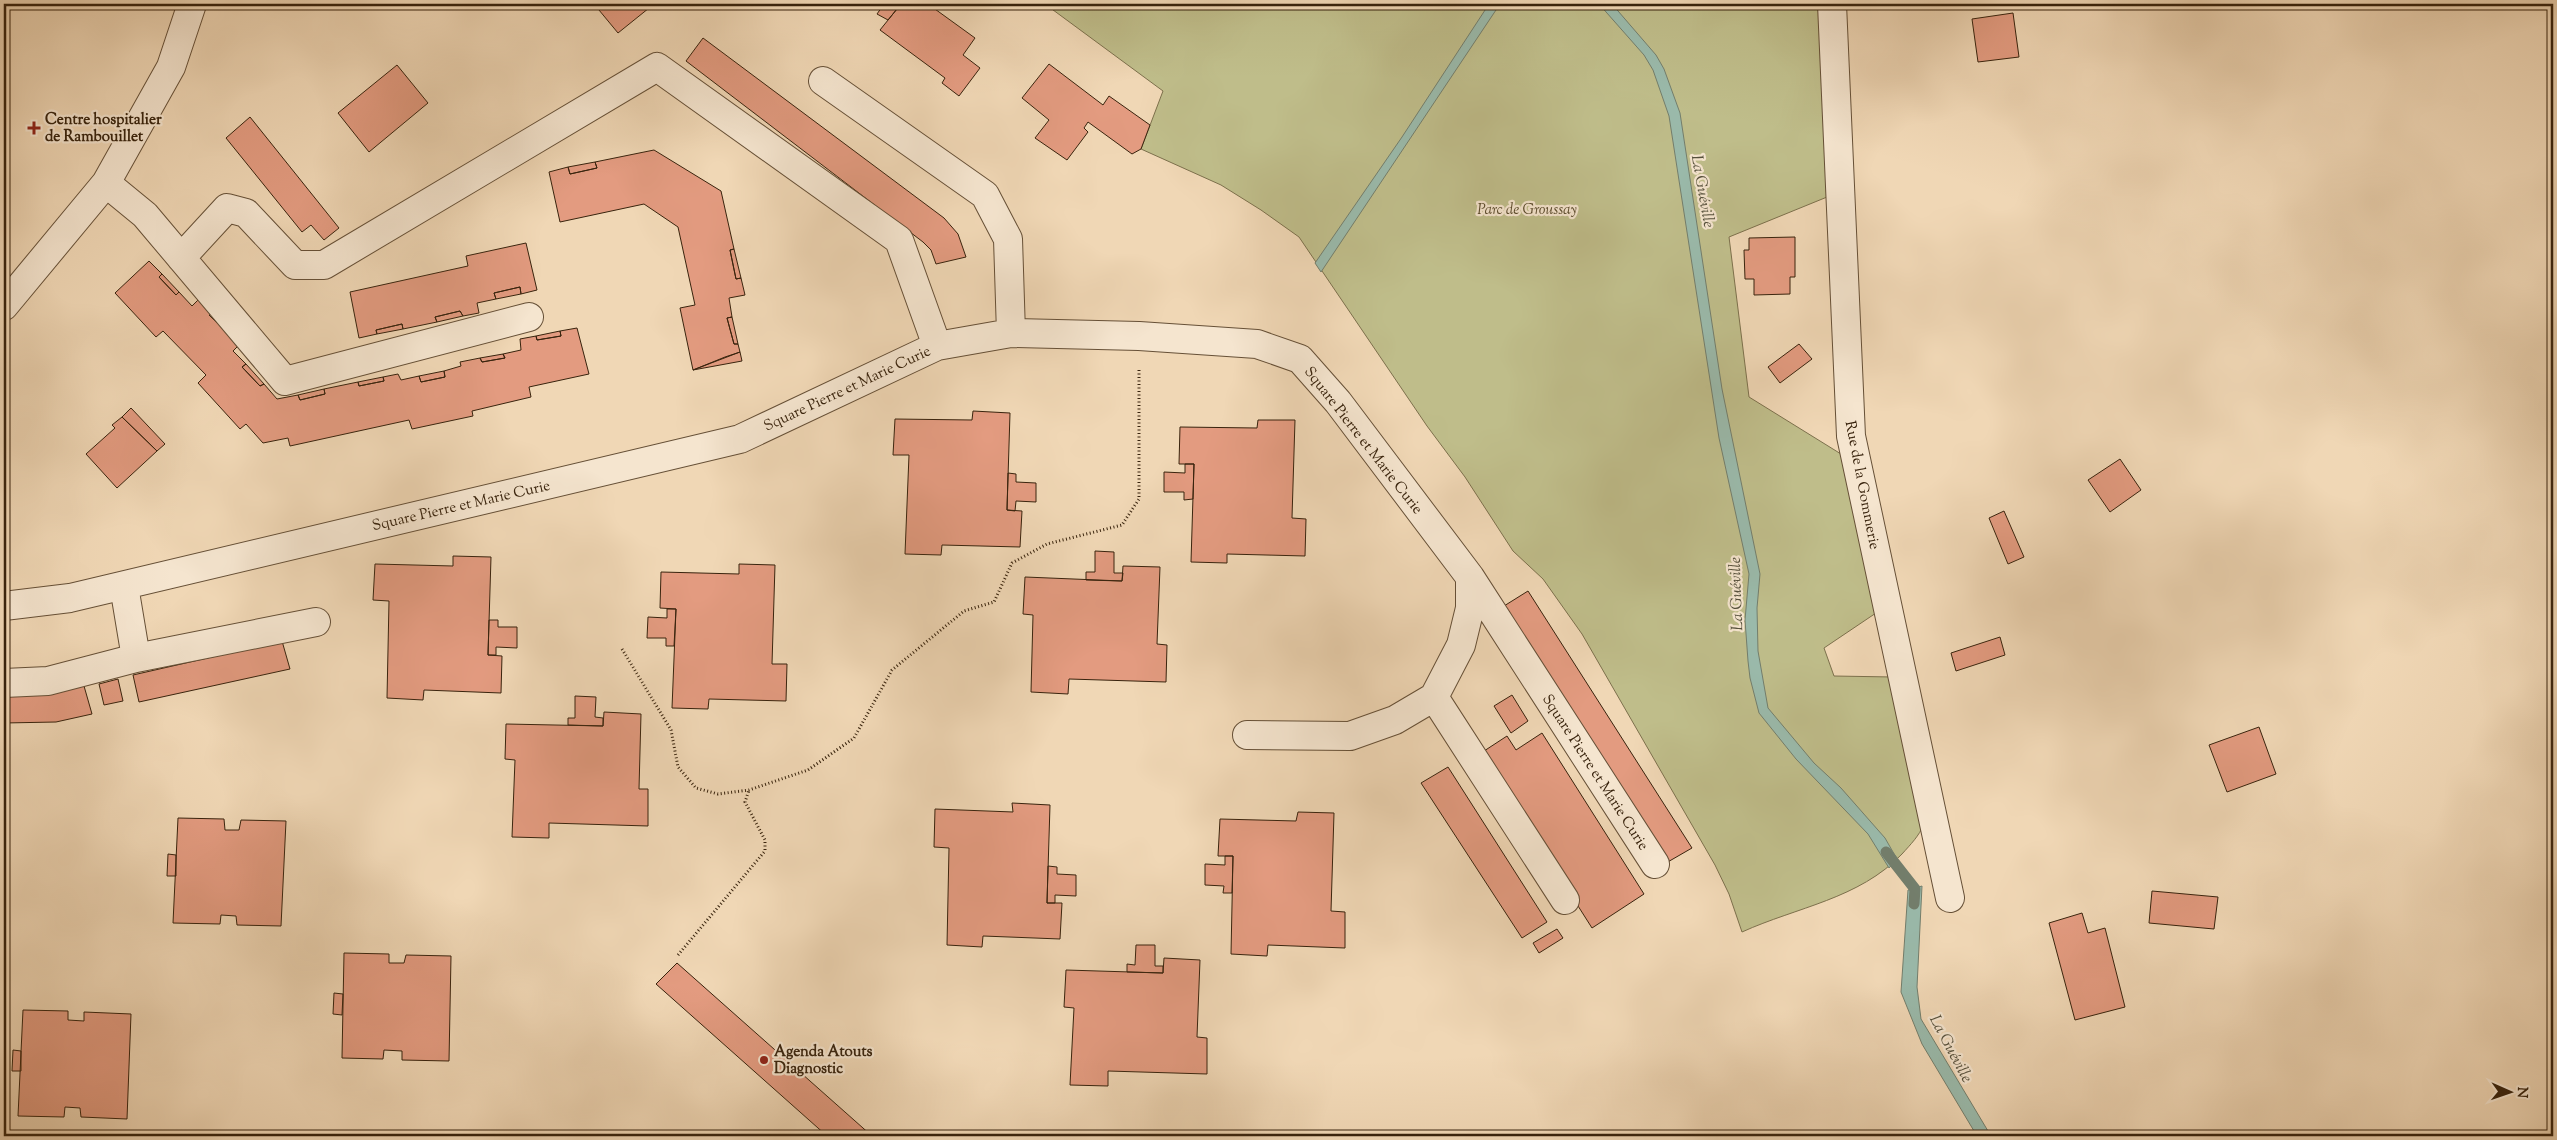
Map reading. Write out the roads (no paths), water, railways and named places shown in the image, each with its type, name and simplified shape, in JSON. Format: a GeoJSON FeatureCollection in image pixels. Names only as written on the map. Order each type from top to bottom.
{"type":"FeatureCollection","features":[{"type":"Feature","properties":{"kind":"street"},"geometry":{"type":"LineString","coordinates":[[4,306],[106,183],[171,67],[192,4]]}},
{"type":"Feature","properties":{"kind":"street","name":"Rue de la Gommerie"},"geometry":{"type":"LineString","coordinates":[[1832,4],[1851,436],[1950,898]]}},
{"type":"Feature","properties":{"kind":"street"},"geometry":{"type":"LineString","coordinates":[[181,258],[227,208],[246,213],[296,265],[324,265],[656,67],[899,240],[937,346]]}},
{"type":"Feature","properties":{"kind":"street"},"geometry":{"type":"LineString","coordinates":[[822,81],[984,195],[1008,239],[1011,333]]}},
{"type":"Feature","properties":{"kind":"street"},"geometry":{"type":"LineString","coordinates":[[106,183],[145,215],[285,380],[529,318]]}},
{"type":"Feature","properties":{"kind":"street","name":"Square Pierre et Marie Curie"},"geometry":{"type":"LineString","coordinates":[[4,606],[70,598],[124,586],[740,439],[937,346],[1011,333],[1139,336],[1257,344],[1300,359],[1338,402],[1470,577],[1655,864]]}},
{"type":"Feature","properties":{"kind":"street"},"geometry":{"type":"LineString","coordinates":[[1247,735],[1350,736],[1395,720],[1434,697],[1461,645],[1470,608],[1470,577]]}},
{"type":"Feature","properties":{"kind":"street"},"geometry":{"type":"LineString","coordinates":[[124,586],[136,658]]}},
{"type":"Feature","properties":{"kind":"street"},"geometry":{"type":"LineString","coordinates":[[4,683],[48,681],[136,658],[316,622]]}},
{"type":"Feature","properties":{"kind":"street"},"geometry":{"type":"LineString","coordinates":[[1434,697],[1564,900]]}},
{"type":"Feature","properties":{"kind":"waterway","name":"La Guéville"},"geometry":{"type":"LineString","coordinates":[[1886,852],[1915,889],[1914,904]]}},
{"type":"Feature","properties":{"kind":"place","name":"Centre hospitalier de Rambouillet"},"geometry":{"type":"Point","coordinates":[34,128]}},
{"type":"Feature","properties":{"kind":"place","name":"Agenda Atouts Diagnostic"},"geometry":{"type":"Point","coordinates":[764,1060]}},
{"type":"Feature","properties":{"kind":"park label","name":"Parc de Groussay"},"geometry":{"type":"Point","coordinates":[1527,209]}}]}
